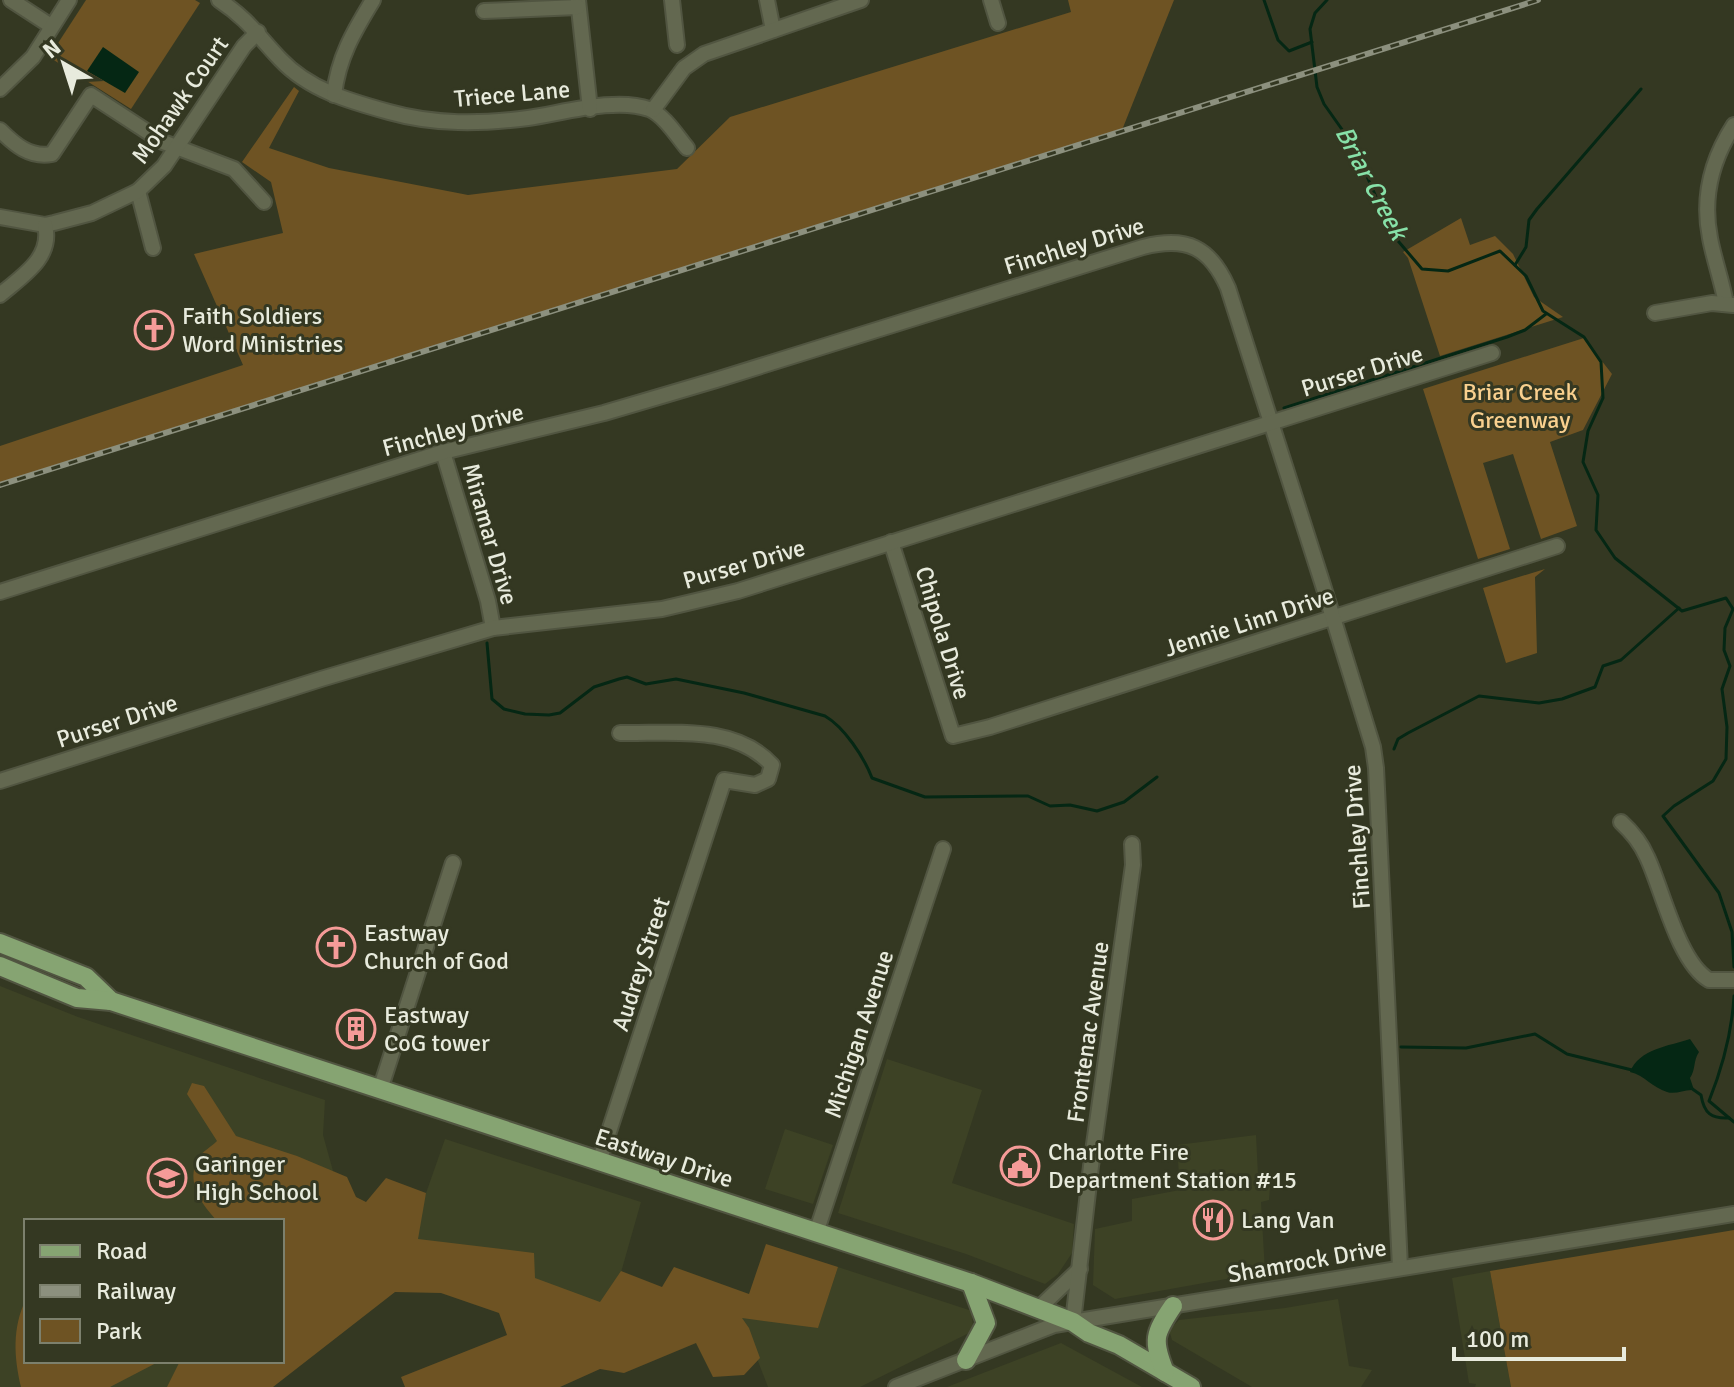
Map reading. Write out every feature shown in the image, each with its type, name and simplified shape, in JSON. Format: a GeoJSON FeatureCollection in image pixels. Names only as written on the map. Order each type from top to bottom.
{"type":"FeatureCollection","features":[{"type":"Feature","properties":{"kind":"main road","name":"Eastway Drive"},"geometry":{"type":"LineString","coordinates":[[0,943],[86,977],[120,1004]]}},
{"type":"Feature","properties":{"kind":"main road","name":"Eastway Drive"},"geometry":{"type":"LineString","coordinates":[[0,966],[77,998],[120,1004],[971,1283],[1073,1322],[1191,1387]]}},
{"type":"Feature","properties":{"kind":"main road"},"geometry":{"type":"LineString","coordinates":[[966,1360],[986,1323],[971,1283]]}},
{"type":"Feature","properties":{"kind":"main road"},"geometry":{"type":"LineString","coordinates":[[1165,1372],[1156,1348],[1160,1326],[1173,1306]]}},
{"type":"Feature","properties":{"kind":"street"},"geometry":{"type":"LineString","coordinates":[[11,0],[51,26]]}},
{"type":"Feature","properties":{"kind":"street"},"geometry":{"type":"LineString","coordinates":[[0,89],[33,57],[69,0]]}},
{"type":"Feature","properties":{"kind":"street"},"geometry":{"type":"LineString","coordinates":[[334,95],[346,45],[373,0]]}},
{"type":"Feature","properties":{"kind":"street"},"geometry":{"type":"LineString","coordinates":[[672,0],[677,45]]}},
{"type":"Feature","properties":{"kind":"street"},"geometry":{"type":"LineString","coordinates":[[767,0],[773,30]]}},
{"type":"Feature","properties":{"kind":"street"},"geometry":{"type":"LineString","coordinates":[[687,148],[653,110],[674,79],[693,60],[725,45],[861,0]]}},
{"type":"Feature","properties":{"kind":"street"},"geometry":{"type":"LineString","coordinates":[[991,0],[998,23]]}},
{"type":"Feature","properties":{"kind":"street","name":"Triece Lane"},"geometry":{"type":"LineString","coordinates":[[227,2],[294,72],[320,89],[408,117],[450,123],[523,118],[626,104],[653,110]]}},
{"type":"Feature","properties":{"kind":"street"},"geometry":{"type":"LineString","coordinates":[[484,11],[578,3],[590,109]]}},
{"type":"Feature","properties":{"kind":"street","name":"Mohawk Court"},"geometry":{"type":"LineString","coordinates":[[0,217],[45,225],[92,213],[138,191],[164,166],[244,46],[258,32]]}},
{"type":"Feature","properties":{"kind":"street"},"geometry":{"type":"LineString","coordinates":[[0,130],[11,141],[33,154],[52,154],[91,95],[163,142],[234,169],[264,202]]}},
{"type":"Feature","properties":{"kind":"street"},"geometry":{"type":"LineString","coordinates":[[1655,313],[1677,307],[1730,304],[1709,235],[1707,209],[1714,165],[1734,125]]}},
{"type":"Feature","properties":{"kind":"street"},"geometry":{"type":"LineString","coordinates":[[138,191],[153,248]]}},
{"type":"Feature","properties":{"kind":"street"},"geometry":{"type":"LineString","coordinates":[[0,295],[39,260],[47,241],[45,225]]}},
{"type":"Feature","properties":{"kind":"street","name":"Finchley Drive"},"geometry":{"type":"LineString","coordinates":[[0,592],[443,452],[618,409],[1143,247],[1174,241],[1204,252],[1223,277],[1373,747],[1400,1267]]}},
{"type":"Feature","properties":{"kind":"street","name":"Purser Drive"},"geometry":{"type":"LineString","coordinates":[[0,781],[493,628],[652,611],[700,602],[1492,353]]}},
{"type":"Feature","properties":{"kind":"street","name":"Miramar Drive"},"geometry":{"type":"LineString","coordinates":[[443,452],[488,601],[493,628]]}},
{"type":"Feature","properties":{"kind":"street","name":"Chipola Drive"},"geometry":{"type":"LineString","coordinates":[[891,542],[953,736]]}},
{"type":"Feature","properties":{"kind":"street","name":"Jennie Linn Drive"},"geometry":{"type":"LineString","coordinates":[[953,736],[990,727],[1557,546]]}},
{"type":"Feature","properties":{"kind":"street","name":"Audrey Street"},"geometry":{"type":"LineString","coordinates":[[599,1162],[724,780],[755,785],[768,779],[772,765],[757,749],[721,735],[620,733]]}},
{"type":"Feature","properties":{"kind":"street"},"geometry":{"type":"LineString","coordinates":[[1621,822],[1632,832],[1648,859],[1675,932],[1697,969],[1709,980],[1729,980]]}},
{"type":"Feature","properties":{"kind":"street","name":"Frontenac Avenue"},"geometry":{"type":"LineString","coordinates":[[1073,1322],[1133,865],[1132,844]]}},
{"type":"Feature","properties":{"kind":"street","name":"Michigan Avenue"},"geometry":{"type":"LineString","coordinates":[[816,1233],[943,849]]}},
{"type":"Feature","properties":{"kind":"street"},"geometry":{"type":"LineString","coordinates":[[380,1090],[453,863]]}},
{"type":"Feature","properties":{"kind":"street","name":"Shamrock Drive"},"geometry":{"type":"LineString","coordinates":[[896,1387],[1031,1333],[1073,1322],[1734,1214]]}},
{"type":"Feature","properties":{"kind":"street"},"geometry":{"type":"LineString","coordinates":[[1038,1309],[1081,1269]]}},
{"type":"Feature","properties":{"kind":"shaded area"},"geometry":{"type":"Polygon","coordinates":[[[103,47],[139,72],[125,93],[87,71],[103,47]]]}},
{"type":"Feature","properties":{"kind":"shaded area","name":"Garinger High School"},"geometry":{"type":"Polygon","coordinates":[[[0,986],[78,1017],[325,1100],[323,1135],[371,1307],[257,1387],[0,1387],[0,986]]]}},
{"type":"Feature","properties":{"kind":"shaded area"},"geometry":{"type":"Polygon","coordinates":[[[1690,1039],[1699,1052],[1690,1078],[1694,1090],[1667,1092],[1630,1072],[1647,1053],[1690,1039]]]}},
{"type":"Feature","properties":{"kind":"shaded area"},"geometry":{"type":"Polygon","coordinates":[[[887,1059],[982,1090],[952,1183],[1074,1224],[1072,1253],[1058,1274],[1045,1284],[966,1254],[838,1213],[887,1059]]]}},
{"type":"Feature","properties":{"kind":"shaded area"},"geometry":{"type":"Polygon","coordinates":[[[785,1129],[833,1145],[813,1204],[765,1189],[785,1129]]]}},
{"type":"Feature","properties":{"kind":"shaded area"},"geometry":{"type":"Polygon","coordinates":[[[1256,1135],[1258,1175],[1271,1173],[1269,1200],[1261,1202],[1265,1272],[1115,1299],[1093,1285],[1095,1229],[1132,1221],[1132,1199],[1180,1190],[1177,1145],[1256,1135]]]}},
{"type":"Feature","properties":{"kind":"shaded area"},"geometry":{"type":"Polygon","coordinates":[[[445,1139],[641,1202],[612,1304],[398,1273],[445,1139]]]}},
{"type":"Feature","properties":{"kind":"shaded area"},"geometry":{"type":"Polygon","coordinates":[[[838,1267],[972,1311],[973,1331],[860,1387],[768,1387],[741,1317],[818,1327],[838,1267]]]}},
{"type":"Feature","properties":{"kind":"shaded area"},"geometry":{"type":"Polygon","coordinates":[[[1490,1271],[1511,1387],[1475,1387],[1476,1384],[1469,1383],[1452,1278],[1490,1271]]]}},
{"type":"Feature","properties":{"kind":"shaded area"},"geometry":{"type":"Polygon","coordinates":[[[1338,1299],[1349,1366],[1372,1370],[1361,1387],[1252,1387],[1172,1340],[1169,1330],[1179,1320],[1338,1299]]]}},
{"type":"Feature","properties":{"kind":"shaded area"},"geometry":{"type":"Polygon","coordinates":[[[1061,1343],[1142,1387],[947,1387],[1061,1343]]]}},
{"type":"Feature","properties":{"kind":"green space"},"geometry":{"type":"Polygon","coordinates":[[[86,0],[195,0],[200,3],[131,109],[49,57],[86,0]]]}},
{"type":"Feature","properties":{"kind":"green space"},"geometry":{"type":"Polygon","coordinates":[[[1068,0],[1174,0],[1122,130],[0,484],[0,446],[243,365],[194,254],[283,233],[271,182],[242,162],[294,87],[299,91],[269,148],[329,168],[468,195],[677,169],[730,117],[1071,12],[1068,0]]]}},
{"type":"Feature","properties":{"kind":"green space","name":"Briar Creek Greenway"},"geometry":{"type":"Polygon","coordinates":[[[1461,218],[1470,245],[1495,236],[1513,254],[1534,297],[1563,317],[1440,356],[1408,258],[1403,252],[1461,218]]]}},
{"type":"Feature","properties":{"kind":"green space","name":"Briar Creek Greenway"},"geometry":{"type":"Polygon","coordinates":[[[1584,338],[1612,374],[1583,430],[1550,442],[1577,526],[1541,539],[1513,454],[1483,463],[1510,549],[1478,559],[1423,389],[1584,338]]]}},
{"type":"Feature","properties":{"kind":"green space"},"geometry":{"type":"Polygon","coordinates":[[[1545,569],[1535,577],[1537,653],[1506,663],[1483,588],[1545,569]]]}},
{"type":"Feature","properties":{"kind":"green space"},"geometry":{"type":"Polygon","coordinates":[[[192,1083],[204,1086],[236,1136],[347,1177],[356,1197],[366,1202],[386,1178],[426,1193],[418,1239],[534,1253],[535,1278],[600,1302],[621,1271],[662,1287],[674,1267],[749,1294],[766,1244],[838,1267],[818,1328],[742,1318],[760,1358],[744,1375],[713,1377],[696,1343],[624,1373],[600,1369],[560,1387],[405,1387],[401,1377],[507,1335],[499,1313],[441,1293],[395,1292],[273,1387],[167,1387],[179,1363],[284,1363],[284,1219],[215,1219],[201,1200],[193,1176],[198,1158],[217,1141],[187,1094],[192,1083]]]}},
{"type":"Feature","properties":{"kind":"green space"},"geometry":{"type":"Polygon","coordinates":[[[1734,1230],[1734,1387],[1511,1387],[1490,1271],[1734,1230]]]}},
{"type":"Feature","properties":{"kind":"green space"},"geometry":{"type":"Polygon","coordinates":[[[24,1303],[24,1363],[156,1363],[110,1387],[21,1387],[16,1343],[24,1303]]]}},
{"type":"Feature","properties":{"kind":"waterway"},"geometry":{"type":"LineString","coordinates":[[1264,0],[1278,40],[1289,51],[1312,42]]}},
{"type":"Feature","properties":{"kind":"waterway","name":"Briar Creek"},"geometry":{"type":"LineString","coordinates":[[1327,0],[1315,13],[1310,29],[1317,87],[1324,104],[1353,145],[1393,235],[1422,269],[1448,271],[1500,251],[1526,276],[1543,311],[1584,337],[1601,362],[1603,398],[1588,431],[1583,462],[1598,495],[1596,530],[1615,558],[1682,611],[1726,598],[1733,609],[1725,628],[1724,650],[1730,666],[1722,689],[1727,727],[1726,759],[1713,781],[1663,816],[1719,893],[1732,932],[1734,967]]}},
{"type":"Feature","properties":{"kind":"waterway"},"geometry":{"type":"LineString","coordinates":[[1515,265],[1526,247],[1529,220],[1641,89]]}},
{"type":"Feature","properties":{"kind":"waterway"},"geometry":{"type":"LineString","coordinates":[[1284,408],[1507,337],[1525,330],[1546,314]]}},
{"type":"Feature","properties":{"kind":"waterway"},"geometry":{"type":"LineString","coordinates":[[1394,749],[1398,739],[1479,696],[1539,703],[1562,699],[1595,687],[1603,666],[1621,660],[1679,608]]}},
{"type":"Feature","properties":{"kind":"waterway"},"geometry":{"type":"LineString","coordinates":[[487,643],[492,699],[504,709],[525,714],[560,713],[594,687],[627,677],[646,684],[676,679],[744,693],[825,716],[853,743],[872,778],[925,797],[1028,796],[1050,806],[1070,805],[1097,811],[1124,802],[1157,777]]}},
{"type":"Feature","properties":{"kind":"waterway"},"geometry":{"type":"LineString","coordinates":[[1734,996],[1726,1049],[1709,1101],[1734,1122]]}},
{"type":"Feature","properties":{"kind":"waterway"},"geometry":{"type":"LineString","coordinates":[[1401,1047],[1466,1048],[1535,1034],[1567,1054],[1632,1070]]}},
{"type":"Feature","properties":{"kind":"waterway"},"geometry":{"type":"LineString","coordinates":[[1691,1088],[1701,1095],[1709,1114],[1729,1118]]}},
{"type":"Feature","properties":{"kind":"railway"},"geometry":{"type":"LineString","coordinates":[[0,485],[1538,0]]}},
{"type":"Feature","properties":{"kind":"place","name":"Faith Soldiers Word Ministries"},"geometry":{"type":"Point","coordinates":[154,330]}},
{"type":"Feature","properties":{"kind":"place","name":"Eastway Church of God"},"geometry":{"type":"Point","coordinates":[336,947]}},
{"type":"Feature","properties":{"kind":"place","name":"Eastway CoG tower"},"geometry":{"type":"Point","coordinates":[356,1029]}},
{"type":"Feature","properties":{"kind":"place","name":"Charlotte Fire Department Station #15"},"geometry":{"type":"Point","coordinates":[1020,1166]}},
{"type":"Feature","properties":{"kind":"place","name":"Garinger High School"},"geometry":{"type":"Point","coordinates":[167,1178]}},
{"type":"Feature","properties":{"kind":"place","name":"Lang Van"},"geometry":{"type":"Point","coordinates":[1213,1220]}}]}
